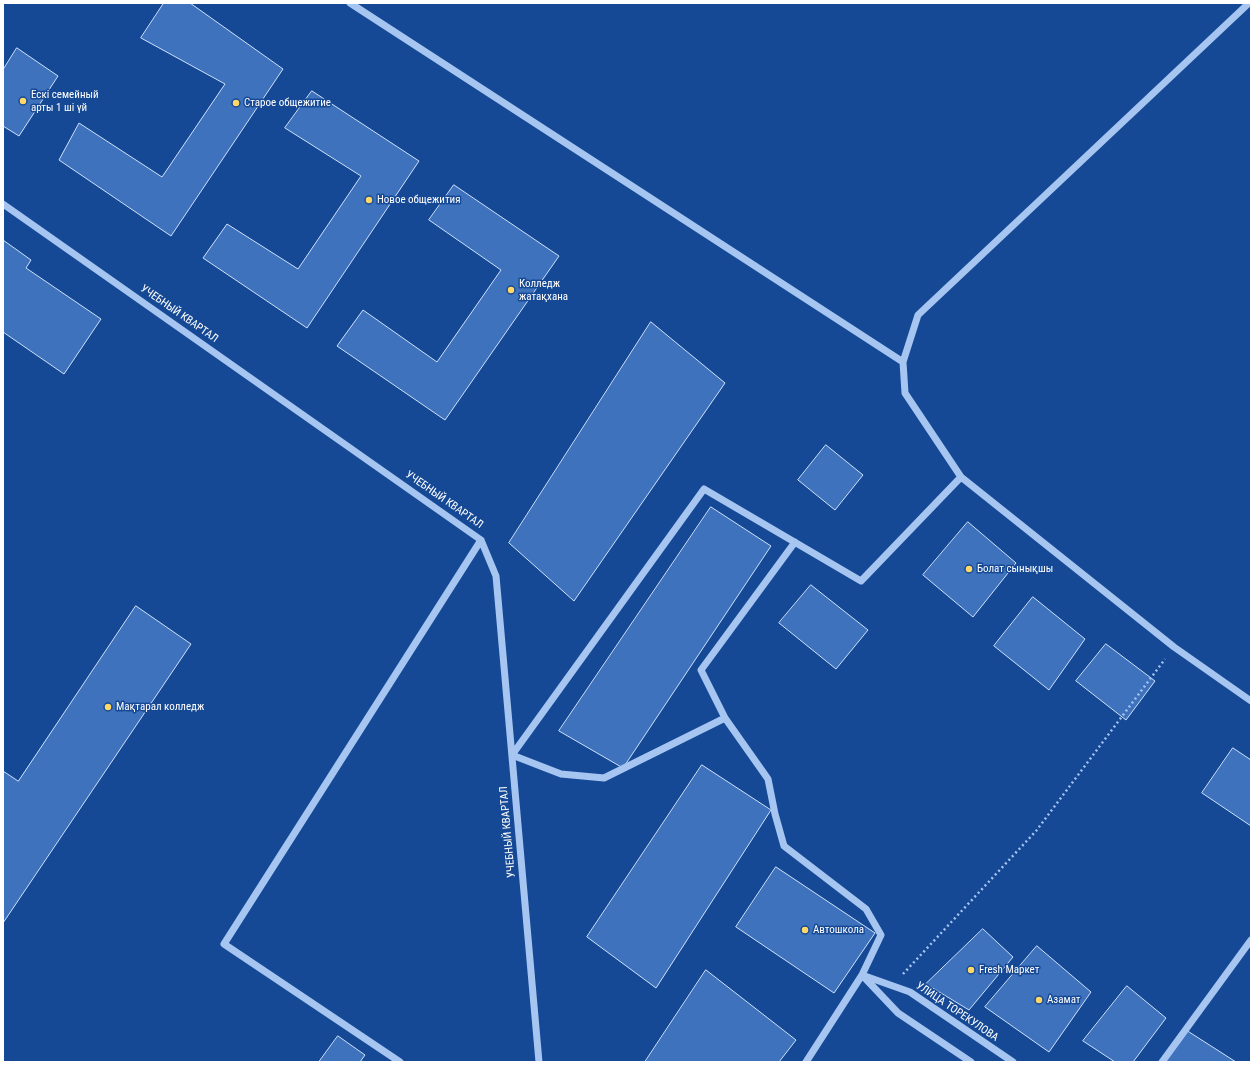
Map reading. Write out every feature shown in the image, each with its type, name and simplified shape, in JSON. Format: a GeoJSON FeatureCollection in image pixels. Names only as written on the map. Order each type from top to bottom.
{"type":"FeatureCollection","features":[{"type":"Feature","properties":{"kind":"street"},"geometry":{"type":"LineString","coordinates":[[350,3],[902,362]]}},
{"type":"Feature","properties":{"kind":"street"},"geometry":{"type":"LineString","coordinates":[[1249,3],[918,315],[902,362],[905,394],[961,477],[1174,647],[1251,701]]}},
{"type":"Feature","properties":{"kind":"street","name":"УЧЕБНЫЙ КВАРТАЛ"},"geometry":{"type":"LineString","coordinates":[[3,204],[481,540],[496,576],[539,1062]]}},
{"type":"Feature","properties":{"kind":"street"},"geometry":{"type":"LineString","coordinates":[[725,718],[604,778],[561,774],[512,755],[704,489],[861,581],[961,477]]}},
{"type":"Feature","properties":{"kind":"street"},"geometry":{"type":"LineString","coordinates":[[400,1062],[224,944],[481,540]]}},
{"type":"Feature","properties":{"kind":"street"},"geometry":{"type":"LineString","coordinates":[[795,542],[702,670],[725,718],[768,779],[775,814],[784,846],[866,910],[881,935],[862,975],[806,1062]]}},
{"type":"Feature","properties":{"kind":"street"},"geometry":{"type":"LineString","coordinates":[[1162,1062],[1251,940]]}},
{"type":"Feature","properties":{"kind":"street"},"geometry":{"type":"LineString","coordinates":[[862,975],[898,1013],[971,1062]]}},
{"type":"Feature","properties":{"kind":"street","name":"УЛИЦА ТОРЕКУЛОВА"},"geometry":{"type":"LineString","coordinates":[[862,975],[910,992],[1013,1062]]}},
{"type":"Feature","properties":{"kind":"path"},"geometry":{"type":"LineString","coordinates":[[892,986],[1036,831],[1174,647]]}},
{"type":"Feature","properties":{"kind":"building","name":"Старое общежитие"},"geometry":{"type":"Polygon","coordinates":[[[164,3],[190,3],[283,69],[171,236],[59,160],[79,123],[162,177],[225,84],[141,38],[164,3]]]}},
{"type":"Feature","properties":{"kind":"building","name":"Ескі семейный арты 1 ші үй"},"geometry":{"type":"Polygon","coordinates":[[[17,48],[58,76],[19,136],[3,126],[3,70],[17,48]]]}},
{"type":"Feature","properties":{"kind":"building","name":"Новое общежития"},"geometry":{"type":"Polygon","coordinates":[[[312,91],[419,161],[307,328],[203,258],[227,224],[298,269],[361,176],[285,128],[312,91]]]}},
{"type":"Feature","properties":{"kind":"building","name":"Колледж жатақхана"},"geometry":{"type":"Polygon","coordinates":[[[454,185],[559,256],[445,420],[337,346],[363,310],[437,362],[501,270],[429,220],[454,185]]]}},
{"type":"Feature","properties":{"kind":"building"},"geometry":{"type":"Polygon","coordinates":[[[3,240],[31,260],[26,268],[101,319],[64,374],[3,332],[3,240]]]}},
{"type":"Feature","properties":{"kind":"building"},"geometry":{"type":"Polygon","coordinates":[[[651,322],[725,383],[574,601],[509,543],[651,322]]]}},
{"type":"Feature","properties":{"kind":"building"},"geometry":{"type":"Polygon","coordinates":[[[826,445],[863,475],[835,510],[798,480],[826,445]]]}},
{"type":"Feature","properties":{"kind":"building"},"geometry":{"type":"Polygon","coordinates":[[[711,507],[771,546],[623,768],[559,731],[711,507]]]}},
{"type":"Feature","properties":{"kind":"building","name":"Болат сынықшы"},"geometry":{"type":"Polygon","coordinates":[[[968,522],[1016,563],[973,617],[923,575],[968,522]]]}},
{"type":"Feature","properties":{"kind":"building"},"geometry":{"type":"Polygon","coordinates":[[[811,585],[868,630],[836,669],[779,623],[811,585]]]}},
{"type":"Feature","properties":{"kind":"building"},"geometry":{"type":"Polygon","coordinates":[[[1033,597],[1085,639],[1049,690],[994,646],[1033,597]]]}},
{"type":"Feature","properties":{"kind":"building","name":"Мақтарал колледж"},"geometry":{"type":"Polygon","coordinates":[[[136,606],[191,644],[3,923],[3,771],[18,781],[136,606]]]}},
{"type":"Feature","properties":{"kind":"building"},"geometry":{"type":"Polygon","coordinates":[[[1106,644],[1155,681],[1126,720],[1076,681],[1106,644]]]}},
{"type":"Feature","properties":{"kind":"building"},"geometry":{"type":"Polygon","coordinates":[[[1233,748],[1251,760],[1251,826],[1202,793],[1233,748]]]}},
{"type":"Feature","properties":{"kind":"building"},"geometry":{"type":"Polygon","coordinates":[[[702,765],[771,810],[656,988],[587,937],[702,765]]]}},
{"type":"Feature","properties":{"kind":"building","name":"Автошкола"},"geometry":{"type":"Polygon","coordinates":[[[776,867],[875,933],[834,993],[736,927],[776,867]]]}},
{"type":"Feature","properties":{"kind":"building","name":"Fresh Маркет"},"geometry":{"type":"Polygon","coordinates":[[[983,929],[1013,957],[969,1010],[926,984],[983,929]]]}},
{"type":"Feature","properties":{"kind":"building","name":"Азамат"},"geometry":{"type":"Polygon","coordinates":[[[1037,946],[1091,992],[1049,1052],[985,1007],[1037,946]]]}},
{"type":"Feature","properties":{"kind":"building"},"geometry":{"type":"Polygon","coordinates":[[[706,970],[796,1040],[779,1062],[645,1062],[706,970]]]}},
{"type":"Feature","properties":{"kind":"building"},"geometry":{"type":"Polygon","coordinates":[[[1127,986],[1166,1018],[1133,1062],[1115,1062],[1083,1041],[1127,986]]]}},
{"type":"Feature","properties":{"kind":"building"},"geometry":{"type":"Polygon","coordinates":[[[1186,1030],[1236,1062],[1163,1062],[1186,1030]]]}},
{"type":"Feature","properties":{"kind":"building"},"geometry":{"type":"Polygon","coordinates":[[[338,1036],[365,1055],[360,1062],[319,1062],[338,1036]]]}},
{"type":"Feature","properties":{"kind":"place","name":"Ескі семейный арты 1 ші үй"},"geometry":{"type":"Point","coordinates":[23,101]}},
{"type":"Feature","properties":{"kind":"place","name":"Старое общежитие"},"geometry":{"type":"Point","coordinates":[236,103]}},
{"type":"Feature","properties":{"kind":"place","name":"Новое общежития"},"geometry":{"type":"Point","coordinates":[369,200]}},
{"type":"Feature","properties":{"kind":"place","name":"Колледж жатақхана"},"geometry":{"type":"Point","coordinates":[511,290]}},
{"type":"Feature","properties":{"kind":"place","name":"Болат сынықшы"},"geometry":{"type":"Point","coordinates":[969,569]}},
{"type":"Feature","properties":{"kind":"place","name":"Мақтарал колледж"},"geometry":{"type":"Point","coordinates":[108,707]}},
{"type":"Feature","properties":{"kind":"place","name":"Автошкола"},"geometry":{"type":"Point","coordinates":[805,930]}},
{"type":"Feature","properties":{"kind":"place","name":"Fresh Маркет"},"geometry":{"type":"Point","coordinates":[971,970]}},
{"type":"Feature","properties":{"kind":"place","name":"Азамат"},"geometry":{"type":"Point","coordinates":[1039,1000]}}]}
